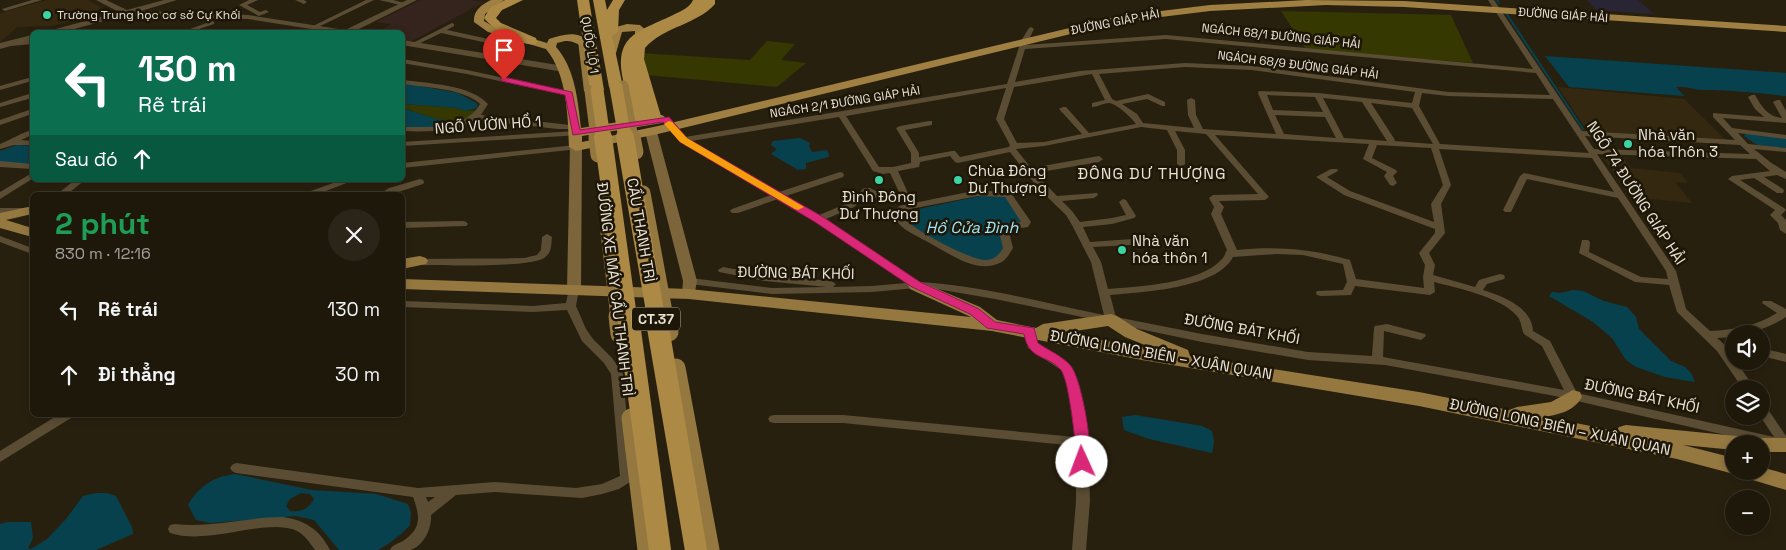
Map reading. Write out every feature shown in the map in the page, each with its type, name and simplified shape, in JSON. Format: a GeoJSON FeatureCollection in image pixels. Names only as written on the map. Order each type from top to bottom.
{"type":"FeatureCollection","features":[{"type":"Feature","properties":{"kind":"highway"},"geometry":{"type":"LineString","coordinates":[[499,0],[480,12],[479,22],[492,30],[550,47],[557,52],[564,69],[565,91],[576,136]]}},
{"type":"Feature","properties":{"kind":"highway"},"geometry":{"type":"LineString","coordinates":[[517,0],[497,8],[490,18],[497,26],[531,41]]}},
{"type":"Feature","properties":{"kind":"highway","name":"QUỐC LỘ 1"},"geometry":{"type":"LineString","coordinates":[[599,0],[610,53],[608,85]]}},
{"type":"Feature","properties":{"kind":"highway"},"geometry":{"type":"LineString","coordinates":[[610,53],[613,10],[620,0]]}},
{"type":"Feature","properties":{"kind":"highway"},"geometry":{"type":"LineString","coordinates":[[699,0],[697,5],[691,10],[640,37],[628,50],[627,59],[640,117],[651,126],[654,116],[637,59],[638,50],[648,38],[697,13],[709,4],[709,0]]}},
{"type":"Feature","properties":{"kind":"highway","name":"ĐƯỜNG GIÁP HẢI"},"geometry":{"type":"LineString","coordinates":[[576,136],[668,123],[1140,9],[1227,0]]}},
{"type":"Feature","properties":{"kind":"highway","name":"ĐƯỜNG GIÁP HẢI"},"geometry":{"type":"LineString","coordinates":[[1417,0],[1786,23]]}},
{"type":"Feature","properties":{"kind":"highway","name":"QUỐC LỘ 1"},"geometry":{"type":"LineString","coordinates":[[578,1],[586,13],[588,29],[608,85]]}},
{"type":"Feature","properties":{"kind":"highway","name":"ĐƯỜNG GIÁP HẢI"},"geometry":{"type":"LineString","coordinates":[[1026,37],[1120,19],[1219,7],[1326,2],[1494,5],[1786,29]]}},
{"type":"Feature","properties":{"kind":"highway"},"geometry":{"type":"LineString","coordinates":[[610,53],[617,30],[627,27],[637,28],[642,31],[640,37]]}},
{"type":"Feature","properties":{"kind":"highway"},"geometry":{"type":"LineString","coordinates":[[550,47],[553,41],[570,36],[579,38],[584,43]]}},
{"type":"Feature","properties":{"kind":"highway","name":"CẦU THANH TRÌ"},"geometry":{"type":"LineString","coordinates":[[608,85],[660,550]]}},
{"type":"Feature","properties":{"kind":"highway","name":"CẦU THANH TRÌ"},"geometry":{"type":"LineString","coordinates":[[608,85],[696,550]]}},
{"type":"Feature","properties":{"kind":"main road","name":"ĐƯỜNG XE MÁY CẦU THANH TRÌ"},"geometry":{"type":"LineString","coordinates":[[588,29],[584,43],[608,85],[710,550]]}},
{"type":"Feature","properties":{"kind":"main road","name":"ĐƯỜNG XE MÁY CẦU THANH TRÌ"},"geometry":{"type":"LineString","coordinates":[[608,85],[647,550]]}},
{"type":"Feature","properties":{"kind":"main road"},"geometry":{"type":"LineString","coordinates":[[651,126],[690,288]]}},
{"type":"Feature","properties":{"kind":"main road"},"geometry":{"type":"LineString","coordinates":[[574,289],[576,136]]}},
{"type":"Feature","properties":{"kind":"main road"},"geometry":{"type":"LineString","coordinates":[[0,217],[30,211]]}},
{"type":"Feature","properties":{"kind":"main road"},"geometry":{"type":"LineString","coordinates":[[0,223],[30,232]]}},
{"type":"Feature","properties":{"kind":"main road"},"geometry":{"type":"LineString","coordinates":[[405,263],[420,262]]}},
{"type":"Feature","properties":{"kind":"main road","name":"ĐƯỜNG LONG BIÊN – XUÂN QUAN"},"geometry":{"type":"LineString","coordinates":[[405,284],[574,289],[690,288],[992,325],[1222,368],[1419,399],[1677,451],[1725,464]]}},
{"type":"Feature","properties":{"kind":"main road"},"geometry":{"type":"LineString","coordinates":[[916,285],[974,311],[992,325]]}},
{"type":"Feature","properties":{"kind":"main road"},"geometry":{"type":"LineString","coordinates":[[1029,331],[1112,320],[1131,333],[1150,342],[1222,368]]}},
{"type":"Feature","properties":{"kind":"main road"},"geometry":{"type":"LineString","coordinates":[[1505,416],[1559,407],[1569,402],[1573,396]]}},
{"type":"Feature","properties":{"kind":"main road"},"geometry":{"type":"LineString","coordinates":[[1586,432],[1636,432],[1725,442]]}},
{"type":"Feature","properties":{"kind":"main road"},"geometry":{"type":"LineString","coordinates":[[1770,445],[1786,444]]}},
{"type":"Feature","properties":{"kind":"main road"},"geometry":{"type":"LineString","coordinates":[[1770,477],[1786,482]]}},
{"type":"Feature","properties":{"kind":"street"},"geometry":{"type":"LineString","coordinates":[[6,9],[39,0]]}},
{"type":"Feature","properties":{"kind":"street"},"geometry":{"type":"LineString","coordinates":[[100,0],[127,13]]}},
{"type":"Feature","properties":{"kind":"street"},"geometry":{"type":"LineString","coordinates":[[63,30],[139,11],[173,0]]}},
{"type":"Feature","properties":{"kind":"street"},"geometry":{"type":"LineString","coordinates":[[352,0],[368,2]]}},
{"type":"Feature","properties":{"kind":"street"},"geometry":{"type":"LineString","coordinates":[[382,0],[409,2]]}},
{"type":"Feature","properties":{"kind":"street"},"geometry":{"type":"LineString","coordinates":[[249,1],[242,5],[260,14],[266,12]]}},
{"type":"Feature","properties":{"kind":"street"},"geometry":{"type":"LineString","coordinates":[[314,27],[368,2]]}},
{"type":"Feature","properties":{"kind":"street"},"geometry":{"type":"LineString","coordinates":[[349,30],[409,2]]}},
{"type":"Feature","properties":{"kind":"street","name":"NGÕ 74 ĐƯỜNG GIÁP HẢI"},"geometry":{"type":"LineString","coordinates":[[1494,5],[1671,271],[1681,310],[1721,348],[1743,380]]}},
{"type":"Feature","properties":{"kind":"street"},"geometry":{"type":"LineString","coordinates":[[139,11],[248,17],[333,30]]}},
{"type":"Feature","properties":{"kind":"street"},"geometry":{"type":"LineString","coordinates":[[191,30],[212,23]]}},
{"type":"Feature","properties":{"kind":"street"},"geometry":{"type":"LineString","coordinates":[[414,44],[452,25]]}},
{"type":"Feature","properties":{"kind":"street"},"geometry":{"type":"LineString","coordinates":[[440,31],[514,46],[516,50],[498,59]]}},
{"type":"Feature","properties":{"kind":"street"},"geometry":{"type":"LineString","coordinates":[[1026,37],[1000,119],[1013,148],[1028,171],[1077,225],[1096,262],[1112,320]]}},
{"type":"Feature","properties":{"kind":"street","name":"NGÁCH 68/1 ĐƯỜNG GIÁP HẢI"},"geometry":{"type":"LineString","coordinates":[[1026,37],[1166,37],[1537,71]]}},
{"type":"Feature","properties":{"kind":"street"},"geometry":{"type":"LineString","coordinates":[[1,45],[30,38]]}},
{"type":"Feature","properties":{"kind":"street"},"geometry":{"type":"LineString","coordinates":[[1,45],[30,42]]}},
{"type":"Feature","properties":{"kind":"street"},"geometry":{"type":"LineString","coordinates":[[405,42],[564,69]]}},
{"type":"Feature","properties":{"kind":"street"},"geometry":{"type":"LineString","coordinates":[[405,62],[565,91]]}},
{"type":"Feature","properties":{"kind":"street","name":"NGÁCH 68/9 ĐƯỜNG GIÁP HẢI"},"geometry":{"type":"LineString","coordinates":[[1010,86],[1094,72],[1185,65],[1220,66],[1310,75],[1419,91],[1468,95],[1554,97]]}},
{"type":"Feature","properties":{"kind":"street"},"geometry":{"type":"LineString","coordinates":[[1094,72],[1112,102],[1134,116],[1141,125]]}},
{"type":"Feature","properties":{"kind":"street"},"geometry":{"type":"LineString","coordinates":[[0,88],[30,80]]}},
{"type":"Feature","properties":{"kind":"street"},"geometry":{"type":"LineString","coordinates":[[405,83],[460,92],[477,97],[484,104],[482,110],[474,117],[454,126],[405,129]]}},
{"type":"Feature","properties":{"kind":"street","name":"NGÁCH 2/1 ĐƯỜNG GIÁP HẢI"},"geometry":{"type":"LineString","coordinates":[[683,140],[1010,86]]}},
{"type":"Feature","properties":{"kind":"street"},"geometry":{"type":"LineString","coordinates":[[1352,282],[1430,292],[1428,277],[1430,264],[1424,253],[1440,233],[1436,204],[1447,185],[1436,145],[1415,106],[1419,91]]}},
{"type":"Feature","properties":{"kind":"street"},"geometry":{"type":"LineString","coordinates":[[1280,134],[1262,93],[1318,95],[1415,106]]}},
{"type":"Feature","properties":{"kind":"street"},"geometry":{"type":"LineString","coordinates":[[1318,95],[1340,138]]}},
{"type":"Feature","properties":{"kind":"street"},"geometry":{"type":"LineString","coordinates":[[0,104],[30,96]]}},
{"type":"Feature","properties":{"kind":"street"},"geometry":{"type":"LineString","coordinates":[[1095,105],[1148,96],[1162,104]]}},
{"type":"Feature","properties":{"kind":"street"},"geometry":{"type":"LineString","coordinates":[[1752,97],[1758,107],[1771,119]]}},
{"type":"Feature","properties":{"kind":"street"},"geometry":{"type":"LineString","coordinates":[[1191,100],[1192,115],[1203,131],[1222,146],[1265,197],[1213,198],[1219,206],[1216,214],[1232,254]]}},
{"type":"Feature","properties":{"kind":"street"},"geometry":{"type":"LineString","coordinates":[[1364,100],[1390,140]]}},
{"type":"Feature","properties":{"kind":"street"},"geometry":{"type":"LineString","coordinates":[[1777,102],[1786,119],[1716,115],[1744,144],[1782,174]]}},
{"type":"Feature","properties":{"kind":"street"},"geometry":{"type":"LineString","coordinates":[[1063,109],[1087,135]]}},
{"type":"Feature","properties":{"kind":"street"},"geometry":{"type":"LineString","coordinates":[[1270,112],[1329,115]]}},
{"type":"Feature","properties":{"kind":"street"},"geometry":{"type":"LineString","coordinates":[[0,123],[30,113]]}},
{"type":"Feature","properties":{"kind":"street"},"geometry":{"type":"LineString","coordinates":[[841,114],[876,169],[881,171],[916,165],[915,153],[900,128],[929,123]]}},
{"type":"Feature","properties":{"kind":"street"},"geometry":{"type":"LineString","coordinates":[[474,117],[556,131]]}},
{"type":"Feature","properties":{"kind":"street"},"geometry":{"type":"LineString","coordinates":[[668,123],[683,140],[819,219],[916,285]]}},
{"type":"Feature","properties":{"kind":"street"},"geometry":{"type":"LineString","coordinates":[[915,160],[952,153],[958,160],[1141,125],[1266,136],[1436,145]]}},
{"type":"Feature","properties":{"kind":"street"},"geometry":{"type":"LineString","coordinates":[[449,140],[454,126]]}},
{"type":"Feature","properties":{"kind":"street"},"geometry":{"type":"LineString","coordinates":[[1170,129],[1181,150],[1181,164]]}},
{"type":"Feature","properties":{"kind":"street"},"geometry":{"type":"LineString","coordinates":[[1731,130],[1786,137]]}},
{"type":"Feature","properties":{"kind":"street","name":"NGÕ VƯỜN HỒ 1"},"geometry":{"type":"LineString","coordinates":[[405,144],[556,131],[576,136]]}},
{"type":"Feature","properties":{"kind":"street"},"geometry":{"type":"LineString","coordinates":[[0,147],[30,133]]}},
{"type":"Feature","properties":{"kind":"street"},"geometry":{"type":"LineString","coordinates":[[1578,133],[1744,144],[1786,150]]}},
{"type":"Feature","properties":{"kind":"street"},"geometry":{"type":"LineString","coordinates":[[1266,136],[1280,134],[1390,140],[1472,148],[1592,154],[1760,157]]}},
{"type":"Feature","properties":{"kind":"street"},"geometry":{"type":"LineString","coordinates":[[405,165],[576,136]]}},
{"type":"Feature","properties":{"kind":"street"},"geometry":{"type":"LineString","coordinates":[[13,142],[30,143]]}},
{"type":"Feature","properties":{"kind":"street"},"geometry":{"type":"LineString","coordinates":[[1374,142],[1367,159],[1393,172],[1388,176],[1393,183]]}},
{"type":"Feature","properties":{"kind":"street"},"geometry":{"type":"LineString","coordinates":[[1028,171],[1099,159]]}},
{"type":"Feature","properties":{"kind":"street"},"geometry":{"type":"LineString","coordinates":[[0,164],[30,167]]}},
{"type":"Feature","properties":{"kind":"street"},"geometry":{"type":"LineString","coordinates":[[819,219],[851,205],[867,190],[882,198],[904,193],[893,170]]}},
{"type":"Feature","properties":{"kind":"street"},"geometry":{"type":"LineString","coordinates":[[1334,171],[1320,177],[1347,193],[1439,227]]}},
{"type":"Feature","properties":{"kind":"street"},"geometry":{"type":"LineString","coordinates":[[1782,174],[1755,175],[1732,179],[1781,210],[1775,215],[1783,222],[1783,228],[1786,231]]}},
{"type":"Feature","properties":{"kind":"street"},"geometry":{"type":"LineString","coordinates":[[1755,175],[1780,191]]}},
{"type":"Feature","properties":{"kind":"street"},"geometry":{"type":"LineString","coordinates":[[735,211],[813,182],[840,176]]}},
{"type":"Feature","properties":{"kind":"street"},"geometry":{"type":"LineString","coordinates":[[1508,210],[1524,176],[1621,196]]}},
{"type":"Feature","properties":{"kind":"street"},"geometry":{"type":"LineString","coordinates":[[0,196],[30,177]]}},
{"type":"Feature","properties":{"kind":"street"},"geometry":{"type":"LineString","coordinates":[[64,192],[78,182]]}},
{"type":"Feature","properties":{"kind":"street"},"geometry":{"type":"LineString","coordinates":[[316,192],[344,182]]}},
{"type":"Feature","properties":{"kind":"street"},"geometry":{"type":"LineString","coordinates":[[388,192],[420,182]]}},
{"type":"Feature","properties":{"kind":"street"},"geometry":{"type":"LineString","coordinates":[[978,192],[1005,194],[1010,197],[1026,223],[1004,231],[1008,248],[1003,257],[992,262],[982,262],[962,257],[906,225],[897,213],[898,210],[907,207],[978,192]]}},
{"type":"Feature","properties":{"kind":"street"},"geometry":{"type":"LineString","coordinates":[[897,194],[907,207]]}},
{"type":"Feature","properties":{"kind":"street"},"geometry":{"type":"LineString","coordinates":[[1054,199],[1094,195]]}},
{"type":"Feature","properties":{"kind":"street"},"geometry":{"type":"LineString","coordinates":[[1077,225],[1112,221],[1131,216],[1123,202]]}},
{"type":"Feature","properties":{"kind":"street"},"geometry":{"type":"LineString","coordinates":[[0,211],[30,211]]}},
{"type":"Feature","properties":{"kind":"street"},"geometry":{"type":"LineString","coordinates":[[405,225],[463,224]]}},
{"type":"Feature","properties":{"kind":"street"},"geometry":{"type":"LineString","coordinates":[[420,262],[524,261],[540,257],[546,250],[547,237]]}},
{"type":"Feature","properties":{"kind":"street"},"geometry":{"type":"LineString","coordinates":[[0,239],[30,250]]}},
{"type":"Feature","properties":{"kind":"street"},"geometry":{"type":"LineString","coordinates":[[1087,244],[1147,241]]}},
{"type":"Feature","properties":{"kind":"street"},"geometry":{"type":"LineString","coordinates":[[1585,242],[1584,253],[1612,268],[1639,280],[1673,282]]}},
{"type":"Feature","properties":{"kind":"street"},"geometry":{"type":"LineString","coordinates":[[1104,292],[1158,288],[1208,275],[1232,254],[1296,250],[1322,253],[1347,262],[1352,282],[1345,294],[1321,293]]}},
{"type":"Feature","properties":{"kind":"street"},"geometry":{"type":"LineString","coordinates":[[723,270],[765,278],[831,284],[860,289]]}},
{"type":"Feature","properties":{"kind":"street"},"geometry":{"type":"LineString","coordinates":[[1428,277],[1507,302],[1526,320],[1528,332],[1546,344],[1554,356],[1573,396]]}},
{"type":"Feature","properties":{"kind":"street"},"geometry":{"type":"LineString","coordinates":[[1476,291],[1483,282],[1500,277]]}},
{"type":"Feature","properties":{"kind":"street","name":"ĐƯỜNG BÁT KHỐI"},"geometry":{"type":"LineString","coordinates":[[690,288],[772,291],[860,289],[916,285],[937,286],[1308,356],[1377,361],[1573,396],[1786,444]]}},
{"type":"Feature","properties":{"kind":"street"},"geometry":{"type":"LineString","coordinates":[[574,289],[571,306],[582,333],[605,355],[614,366],[617,374],[625,479],[635,491],[640,550]]}},
{"type":"Feature","properties":{"kind":"street"},"geometry":{"type":"LineString","coordinates":[[1764,325],[1785,312],[1767,302]]}},
{"type":"Feature","properties":{"kind":"street"},"geometry":{"type":"LineString","coordinates":[[405,304],[533,309],[571,306]]}},
{"type":"Feature","properties":{"kind":"street"},"geometry":{"type":"LineString","coordinates":[[1377,361],[1379,328],[1387,327],[1421,336]]}},
{"type":"Feature","properties":{"kind":"street"},"geometry":{"type":"LineString","coordinates":[[1029,331],[1032,345],[1066,368],[1073,384],[1082,442],[1083,501],[1079,550]]}},
{"type":"Feature","properties":{"kind":"street"},"geometry":{"type":"LineString","coordinates":[[1707,335],[1725,334]]}},
{"type":"Feature","properties":{"kind":"street"},"geometry":{"type":"LineString","coordinates":[[1770,354],[1786,358]]}},
{"type":"Feature","properties":{"kind":"street"},"geometry":{"type":"LineString","coordinates":[[0,458],[64,417]]}},
{"type":"Feature","properties":{"kind":"street"},"geometry":{"type":"LineString","coordinates":[[774,419],[843,419],[1082,442]]}},
{"type":"Feature","properties":{"kind":"street"},"geometry":{"type":"LineString","coordinates":[[1770,421],[1786,444]]}},
{"type":"Feature","properties":{"kind":"street"},"geometry":{"type":"LineString","coordinates":[[236,468],[418,493],[496,487],[588,493],[621,483],[625,479]]}},
{"type":"Feature","properties":{"kind":"street"},"geometry":{"type":"LineString","coordinates":[[425,512],[452,491]]}},
{"type":"Feature","properties":{"kind":"street"},"geometry":{"type":"LineString","coordinates":[[397,550],[420,534],[425,524],[425,512],[418,493]]}},
{"type":"Feature","properties":{"kind":"street"},"geometry":{"type":"LineString","coordinates":[[175,529],[217,530],[289,523],[302,527],[311,533],[323,550]]}},
{"type":"Feature","properties":{"kind":"shaded area","name":"Trường Trung học cơ sở Cự Khối"},"geometry":{"type":"Polygon","coordinates":[[[47,0],[88,0],[108,11],[52,26],[17,27],[0,42],[0,13],[47,0]]]}},
{"type":"Feature","properties":{"kind":"shaded area"},"geometry":{"type":"Polygon","coordinates":[[[421,0],[470,0],[484,2],[410,42],[405,41],[405,30],[381,30],[391,24],[376,22],[421,0]]]}},
{"type":"Feature","properties":{"kind":"shaded area"},"geometry":{"type":"Polygon","coordinates":[[[1587,0],[1638,0],[1654,14],[1596,10],[1587,0]]]}},
{"type":"Feature","properties":{"kind":"shaded area"},"geometry":{"type":"Polygon","coordinates":[[[1281,11],[1451,15],[1473,63],[1306,49],[1281,11]]]}},
{"type":"Feature","properties":{"kind":"shaded area"},"geometry":{"type":"Polygon","coordinates":[[[767,41],[795,44],[781,60],[806,63],[777,87],[646,75],[640,53],[750,60],[767,41]]]}},
{"type":"Feature","properties":{"kind":"shaded area"},"geometry":{"type":"Polygon","coordinates":[[[1558,87],[1684,99],[1727,141],[1588,132],[1558,87]]]}},
{"type":"Feature","properties":{"kind":"shaded area"},"geometry":{"type":"Polygon","coordinates":[[[405,104],[457,108],[465,111],[476,110],[471,117],[448,124],[447,121],[405,109],[405,104]]]}},
{"type":"Feature","properties":{"kind":"shaded area"},"geometry":{"type":"Polygon","coordinates":[[[1602,156],[1621,156],[1632,168],[1680,173],[1688,183],[1675,182],[1692,203],[1631,197],[1602,156]]]}},
{"type":"Feature","properties":{"kind":"water"},"geometry":{"type":"Polygon","coordinates":[[[1545,56],[1786,73],[1786,96],[1679,87],[1676,87],[1684,96],[1569,87],[1545,56]]]}},
{"type":"Feature","properties":{"kind":"water"},"geometry":{"type":"Polygon","coordinates":[[[405,83],[458,93],[478,104],[477,108],[465,111],[457,108],[405,104],[405,83]]]}},
{"type":"Feature","properties":{"kind":"water"},"geometry":{"type":"Polygon","coordinates":[[[405,109],[448,121],[448,124],[427,128],[405,128],[405,109]]]}},
{"type":"Feature","properties":{"kind":"water"},"geometry":{"type":"Polygon","coordinates":[[[1746,133],[1786,138],[1786,148],[1757,145],[1744,136],[1746,133]]]}},
{"type":"Feature","properties":{"kind":"water"},"geometry":{"type":"Polygon","coordinates":[[[800,138],[810,143],[809,146],[812,152],[827,150],[828,157],[806,163],[806,169],[798,170],[771,154],[777,149],[771,145],[773,141],[800,138]]]}},
{"type":"Feature","properties":{"kind":"water"},"geometry":{"type":"Polygon","coordinates":[[[17,145],[30,146],[30,165],[0,162],[0,151],[17,145]]]}},
{"type":"Feature","properties":{"kind":"water","name":"Hồ Cửa Đình"},"geometry":{"type":"Polygon","coordinates":[[[980,196],[1005,197],[1022,222],[1004,226],[1001,229],[1005,250],[997,259],[985,261],[954,251],[929,238],[904,217],[909,211],[980,196]]]}},
{"type":"Feature","properties":{"kind":"water"},"geometry":{"type":"Polygon","coordinates":[[[1573,290],[1583,291],[1604,301],[1627,307],[1636,317],[1639,329],[1671,361],[1685,367],[1691,373],[1695,382],[1665,377],[1636,367],[1626,360],[1612,338],[1593,322],[1549,296],[1552,292],[1560,293],[1573,290]]]}},
{"type":"Feature","properties":{"kind":"water"},"geometry":{"type":"Polygon","coordinates":[[[1135,415],[1202,426],[1212,431],[1214,442],[1212,453],[1149,439],[1124,430],[1122,417],[1135,415]]]}},
{"type":"Feature","properties":{"kind":"water"},"geometry":{"type":"Polygon","coordinates":[[[235,474],[312,490],[376,494],[408,504],[411,513],[410,525],[401,534],[378,550],[339,550],[314,520],[295,516],[210,523],[196,520],[188,505],[192,498],[213,480],[235,474]],[[301,493],[290,499],[286,506],[290,511],[304,509],[314,499],[310,494],[301,493]]]}},
{"type":"Feature","properties":{"kind":"water"},"geometry":{"type":"Polygon","coordinates":[[[107,493],[116,496],[132,527],[133,534],[96,550],[0,550],[0,524],[7,522],[31,522],[33,538],[28,548],[31,549],[47,539],[66,519],[83,496],[107,493]]]}},
{"type":"Feature","properties":{"kind":"waterway"},"geometry":{"type":"LineString","coordinates":[[1506,13],[1583,129]]}},
{"type":"Feature","properties":{"kind":"slow traffic"},"geometry":{"type":"LineString","coordinates":[[669,124],[683,140],[798,207]]}},
{"type":"Feature","properties":{"kind":"place","name":"Trường Trung học cơ sở Cự Khối"},"geometry":{"type":"Point","coordinates":[47,15]}},
{"type":"Feature","properties":{"kind":"place","name":"Nhà văn hóa Thôn 3"},"geometry":{"type":"Point","coordinates":[1628,144]}},
{"type":"Feature","properties":{"kind":"place","name":"Đình Đông Dư Thượng"},"geometry":{"type":"Point","coordinates":[879,180]}},
{"type":"Feature","properties":{"kind":"place","name":"Chùa Đông Dư Thượng"},"geometry":{"type":"Point","coordinates":[958,180]}},
{"type":"Feature","properties":{"kind":"place","name":"Nhà văn hóa thôn 1"},"geometry":{"type":"Point","coordinates":[1122,250]}},
{"type":"Feature","properties":{"kind":"district","name":"ĐÔNG DƯ THƯỢNG"},"geometry":{"type":"Point","coordinates":[1152,173]}},
{"type":"Feature","properties":{"kind":"route"},"geometry":{"type":"LineString","coordinates":[[504,80],[569,94],[576,133],[666,119],[683,140],[819,219],[916,285],[974,311],[992,325],[1029,331],[1032,345],[1066,368],[1073,384],[1082,442],[1082,462]]}}]}
